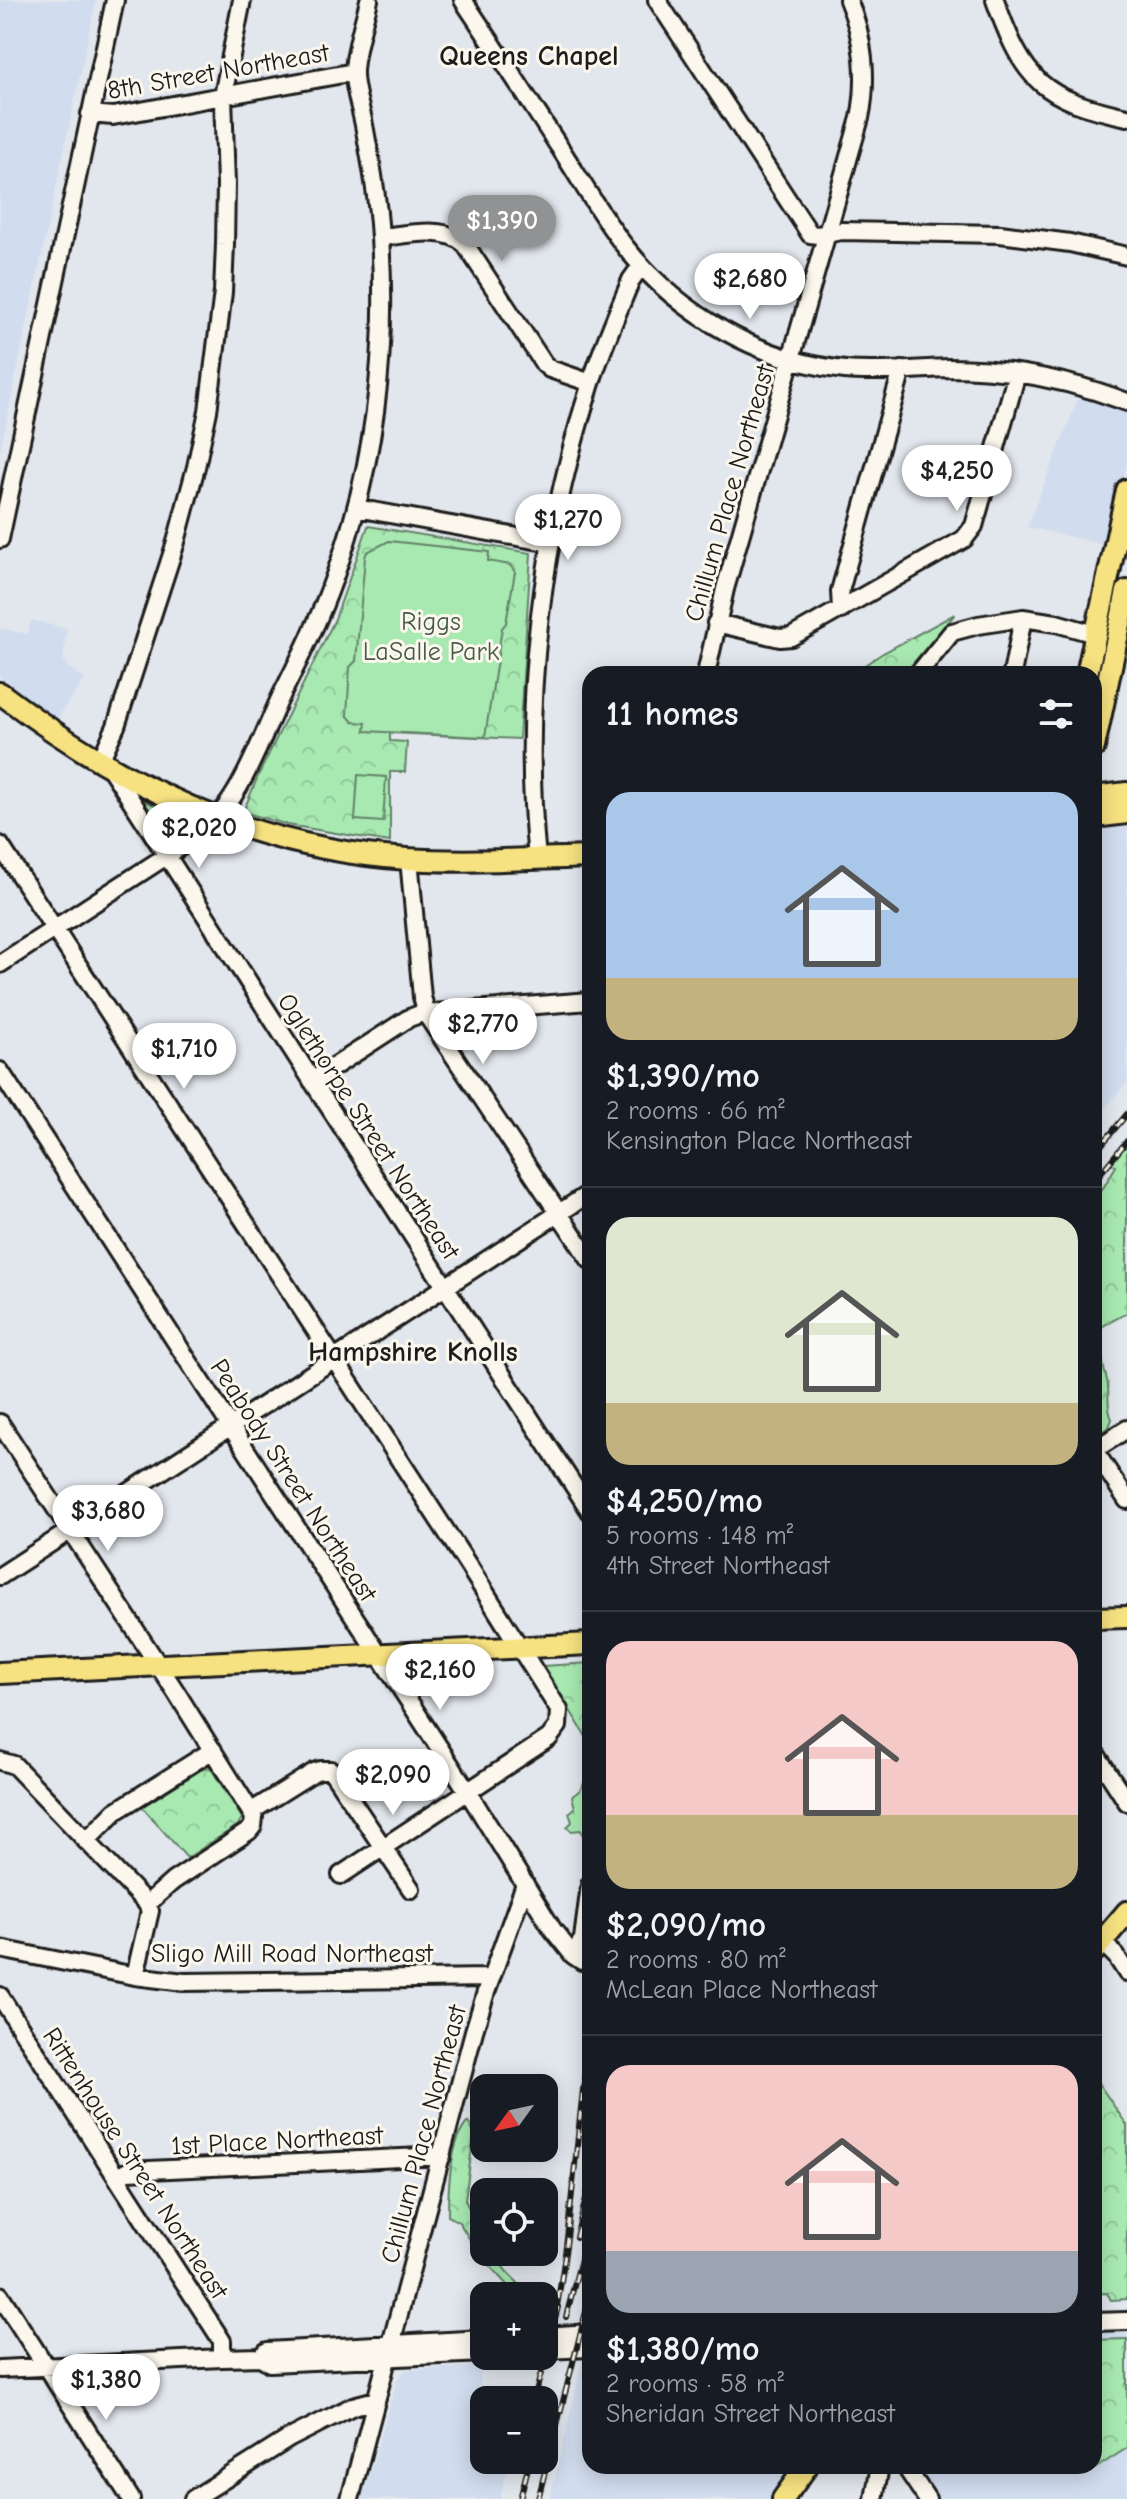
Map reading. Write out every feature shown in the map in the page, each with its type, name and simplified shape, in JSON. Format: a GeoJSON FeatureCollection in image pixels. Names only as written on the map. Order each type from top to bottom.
{"type":"FeatureCollection","features":[{"type":"Feature","properties":{"kind":"main road"},"geometry":{"type":"LineString","coordinates":[[1089,666],[1127,490]]}},
{"type":"Feature","properties":{"kind":"main road"},"geometry":{"type":"LineString","coordinates":[[1102,709],[1127,591]]}},
{"type":"Feature","properties":{"kind":"main road"},"geometry":{"type":"LineString","coordinates":[[0,693],[104,764],[149,789],[249,830],[321,848],[409,859],[468,861],[582,857]]}},
{"type":"Feature","properties":{"kind":"main road"},"geometry":{"type":"LineString","coordinates":[[1102,796],[1127,793]]}},
{"type":"Feature","properties":{"kind":"main road"},"geometry":{"type":"LineString","coordinates":[[1102,816],[1127,813]]}},
{"type":"Feature","properties":{"kind":"main road"},"geometry":{"type":"LineString","coordinates":[[1102,1618],[1127,1617]]}},
{"type":"Feature","properties":{"kind":"main road"},"geometry":{"type":"LineString","coordinates":[[0,1673],[582,1644]]}},
{"type":"Feature","properties":{"kind":"main road"},"geometry":{"type":"LineString","coordinates":[[1102,1942],[1127,1912]]}},
{"type":"Feature","properties":{"kind":"main road"},"geometry":{"type":"LineString","coordinates":[[783,2499],[801,2474]]}},
{"type":"Feature","properties":{"kind":"street"},"geometry":{"type":"LineString","coordinates":[[0,539],[115,0]]}},
{"type":"Feature","properties":{"kind":"street"},"geometry":{"type":"LineString","coordinates":[[104,764],[168,567],[208,411],[225,249],[223,96],[242,0]]}},
{"type":"Feature","properties":{"kind":"street"},"geometry":{"type":"LineString","coordinates":[[0,964],[218,819],[230,802],[315,626],[342,557],[372,434],[379,382],[382,304],[380,237],[370,158],[354,72],[369,0]]}},
{"type":"Feature","properties":{"kind":"street"},"geometry":{"type":"LineString","coordinates":[[463,0],[616,234],[641,266],[670,293],[714,325],[750,344],[791,358],[847,370],[951,368],[1017,373],[1073,383],[1127,402]]}},
{"type":"Feature","properties":{"kind":"street"},"geometry":{"type":"LineString","coordinates":[[657,0],[807,231],[815,235],[1000,234],[1070,243],[1127,256]]}},
{"type":"Feature","properties":{"kind":"street","name":"Chillum Place Northeast"},"geometry":{"type":"LineString","coordinates":[[708,666],[716,623],[858,130],[864,89],[859,36],[848,0]]}},
{"type":"Feature","properties":{"kind":"street"},"geometry":{"type":"LineString","coordinates":[[995,0],[1014,48],[1042,84],[1075,104],[1127,117]]}},
{"type":"Feature","properties":{"kind":"street","name":"8th Street Northeast"},"geometry":{"type":"LineString","coordinates":[[90,114],[108,117],[354,72]]}},
{"type":"Feature","properties":{"kind":"street"},"geometry":{"type":"LineString","coordinates":[[380,237],[444,233],[458,237],[544,364],[591,383]]}},
{"type":"Feature","properties":{"kind":"street"},"geometry":{"type":"LineString","coordinates":[[537,859],[533,709],[538,634],[551,543],[573,445],[591,383],[631,280],[641,266]]}},
{"type":"Feature","properties":{"kind":"street"},"geometry":{"type":"LineString","coordinates":[[841,610],[840,591],[902,370]]}},
{"type":"Feature","properties":{"kind":"street"},"geometry":{"type":"LineString","coordinates":[[716,623],[770,637],[787,638],[968,535],[974,526],[1017,373]]}},
{"type":"Feature","properties":{"kind":"street"},"geometry":{"type":"LineString","coordinates":[[356,508],[551,543]]}},
{"type":"Feature","properties":{"kind":"street"},"geometry":{"type":"LineString","coordinates":[[924,666],[952,632],[999,620],[1023,618],[1095,634]]}},
{"type":"Feature","properties":{"kind":"street"},"geometry":{"type":"LineString","coordinates":[[1014,666],[1023,618]]}},
{"type":"Feature","properties":{"kind":"street","name":"Oglethorpe Street Northeast"},"geometry":{"type":"LineString","coordinates":[[104,764],[582,1499]]}},
{"type":"Feature","properties":{"kind":"street"},"geometry":{"type":"LineString","coordinates":[[0,845],[521,1648],[555,1702],[560,1717],[558,1726],[549,1738],[341,1875]]}},
{"type":"Feature","properties":{"kind":"street"},"geometry":{"type":"LineString","coordinates":[[409,859],[426,1012],[433,1027],[582,1248]]}},
{"type":"Feature","properties":{"kind":"street"},"geometry":{"type":"LineString","coordinates":[[312,1081],[409,1018],[426,1012],[582,1002]]}},
{"type":"Feature","properties":{"kind":"street","name":"Peabody Street Northeast"},"geometry":{"type":"LineString","coordinates":[[0,1071],[468,1792],[558,1938],[582,1958]]}},
{"type":"Feature","properties":{"kind":"street"},"geometry":{"type":"LineString","coordinates":[[0,1576],[582,1198]]}},
{"type":"Feature","properties":{"kind":"street"},"geometry":{"type":"LineString","coordinates":[[0,1423],[252,1811],[254,1822],[249,1831],[173,1881],[147,1904]]}},
{"type":"Feature","properties":{"kind":"street"},"geometry":{"type":"LineString","coordinates":[[1102,1445],[1127,1429]]}},
{"type":"Feature","properties":{"kind":"street"},"geometry":{"type":"LineString","coordinates":[[1102,1462],[1127,1500]]}},
{"type":"Feature","properties":{"kind":"street"},"geometry":{"type":"LineString","coordinates":[[176,1692],[187,1664]]}},
{"type":"Feature","properties":{"kind":"street"},"geometry":{"type":"LineString","coordinates":[[86,1841],[116,1811],[213,1750]]}},
{"type":"Feature","properties":{"kind":"street"},"geometry":{"type":"LineString","coordinates":[[0,1761],[14,1765],[147,1904],[150,1911],[135,1976]]}},
{"type":"Feature","properties":{"kind":"street"},"geometry":{"type":"LineString","coordinates":[[1102,1763],[1127,1802]]}},
{"type":"Feature","properties":{"kind":"street"},"geometry":{"type":"LineString","coordinates":[[252,1811],[314,1772],[331,1770],[411,1889]]}},
{"type":"Feature","properties":{"kind":"street","name":"Chillum Place Northeast"},"geometry":{"type":"LineString","coordinates":[[350,2499],[474,2031],[525,1884]]}},
{"type":"Feature","properties":{"kind":"street","name":"Sligo Mill Road Northeast"},"geometry":{"type":"LineString","coordinates":[[0,1949],[135,1976],[184,1982],[491,1978]]}},
{"type":"Feature","properties":{"kind":"street"},"geometry":{"type":"LineString","coordinates":[[1102,1949],[1116,1956],[1127,1973]]}},
{"type":"Feature","properties":{"kind":"street","name":"Rittenhouse Street Northeast"},"geometry":{"type":"LineString","coordinates":[[0,1996],[222,2341],[222,2358]]}},
{"type":"Feature","properties":{"kind":"street","name":"1st Place Northeast"},"geometry":{"type":"LineString","coordinates":[[117,2177],[128,2171],[442,2156]]}},
{"type":"Feature","properties":{"kind":"street"},"geometry":{"type":"LineString","coordinates":[[0,2295],[131,2499]]}},
{"type":"Feature","properties":{"kind":"street"},"geometry":{"type":"LineString","coordinates":[[1102,2312],[1127,2311]]}},
{"type":"Feature","properties":{"kind":"street"},"geometry":{"type":"LineString","coordinates":[[1102,2322],[1127,2321]]}},
{"type":"Feature","properties":{"kind":"street"},"geometry":{"type":"LineString","coordinates":[[558,2335],[582,2333]]}},
{"type":"Feature","properties":{"kind":"street"},"geometry":{"type":"LineString","coordinates":[[0,2369],[261,2357],[270,2363],[470,2341]]}},
{"type":"Feature","properties":{"kind":"street"},"geometry":{"type":"LineString","coordinates":[[558,2349],[582,2348]]}},
{"type":"Feature","properties":{"kind":"street"},"geometry":{"type":"LineString","coordinates":[[390,2350],[470,2353]]}},
{"type":"Feature","properties":{"kind":"street"},"geometry":{"type":"LineString","coordinates":[[193,2499],[290,2438],[353,2406],[376,2400]]}},
{"type":"Feature","properties":{"kind":"street"},"geometry":{"type":"LineString","coordinates":[[874,2499],[879,2474]]}},
{"type":"Feature","properties":{"kind":"street"},"geometry":{"type":"LineString","coordinates":[[910,2474],[927,2499]]}},
{"type":"Feature","properties":{"kind":"shaded area"},"geometry":{"type":"Polygon","coordinates":[[[0,0],[96,0],[0,451],[0,0]]]}},
{"type":"Feature","properties":{"kind":"shaded area"},"geometry":{"type":"Polygon","coordinates":[[[1080,394],[1127,413],[1127,464],[1106,545],[1027,527],[1080,394]]]}},
{"type":"Feature","properties":{"kind":"shaded area"},"geometry":{"type":"Polygon","coordinates":[[[31,620],[67,629],[63,659],[68,667],[85,679],[56,720],[0,677],[0,628],[28,634],[31,620]]]}},
{"type":"Feature","properties":{"kind":"shaded area"},"geometry":{"type":"Polygon","coordinates":[[[1127,819],[1127,1082],[1102,1112],[1102,823],[1127,819]]]}},
{"type":"Feature","properties":{"kind":"shaded area"},"geometry":{"type":"Polygon","coordinates":[[[1127,2327],[1127,2499],[934,2499],[917,2474],[1102,2474],[1102,2329],[1127,2327]]]}},
{"type":"Feature","properties":{"kind":"shaded area"},"geometry":{"type":"Polygon","coordinates":[[[582,2363],[582,2474],[788,2474],[771,2499],[550,2499],[582,2363]]]}},
{"type":"Feature","properties":{"kind":"shaded area"},"geometry":{"type":"Polygon","coordinates":[[[470,2367],[470,2370],[480,2370],[481,2386],[470,2386],[470,2474],[506,2474],[500,2499],[362,2499],[397,2380],[405,2370],[470,2367]]]}},
{"type":"Feature","properties":{"kind":"green space","name":"Riggs LaSalle Park"},"geometry":{"type":"Polygon","coordinates":[[[368,526],[531,553],[519,739],[390,733],[390,741],[407,742],[405,772],[390,772],[390,842],[288,825],[243,812],[335,619],[368,526]]]}},
{"type":"Feature","properties":{"kind":"green space"},"geometry":{"type":"Polygon","coordinates":[[[389,541],[489,552],[488,561],[510,565],[515,572],[506,623],[502,628],[485,737],[365,731],[366,723],[353,722],[347,715],[350,667],[356,661],[365,557],[367,552],[389,541]]]}},
{"type":"Feature","properties":{"kind":"green space"},"geometry":{"type":"Polygon","coordinates":[[[955,614],[911,666],[863,666],[955,614]]]}},
{"type":"Feature","properties":{"kind":"green space"},"geometry":{"type":"Polygon","coordinates":[[[358,775],[386,777],[383,822],[355,820],[358,775]]]}},
{"type":"Feature","properties":{"kind":"green space"},"geometry":{"type":"Polygon","coordinates":[[[143,800],[191,821],[194,827],[174,841],[167,841],[143,800]]]}},
{"type":"Feature","properties":{"kind":"green space"},"geometry":{"type":"Polygon","coordinates":[[[1127,1144],[1127,1313],[1102,1326],[1102,1189],[1116,1166],[1111,1163],[1127,1144]]]}},
{"type":"Feature","properties":{"kind":"green space"},"geometry":{"type":"Polygon","coordinates":[[[1102,1361],[1112,1419],[1109,1427],[1102,1431],[1102,1361]]]}},
{"type":"Feature","properties":{"kind":"green space"},"geometry":{"type":"Polygon","coordinates":[[[582,1664],[582,1730],[543,1666],[582,1664]]]}},
{"type":"Feature","properties":{"kind":"green space"},"geometry":{"type":"Polygon","coordinates":[[[210,1767],[242,1818],[238,1825],[187,1858],[142,1807],[210,1767]]]}},
{"type":"Feature","properties":{"kind":"green space"},"geometry":{"type":"Polygon","coordinates":[[[582,1787],[582,1833],[567,1827],[572,1822],[569,1813],[575,1808],[572,1796],[582,1787]]]}},
{"type":"Feature","properties":{"kind":"green space"},"geometry":{"type":"Polygon","coordinates":[[[1102,2089],[1127,2125],[1127,2299],[1111,2300],[1107,2293],[1102,2293],[1102,2089]]]}},
{"type":"Feature","properties":{"kind":"green space"},"geometry":{"type":"Polygon","coordinates":[[[468,2122],[470,2162],[465,2200],[470,2210],[470,2240],[459,2222],[448,2216],[454,2153],[468,2122]]]}},
{"type":"Feature","properties":{"kind":"green space"},"geometry":{"type":"Polygon","coordinates":[[[490,2266],[502,2266],[517,2282],[504,2282],[490,2266]]]}},
{"type":"Feature","properties":{"kind":"green space"},"geometry":{"type":"Polygon","coordinates":[[[1127,2339],[1127,2448],[1102,2464],[1102,2340],[1127,2339]]]}},
{"type":"Feature","properties":{"kind":"railway"},"geometry":{"type":"LineString","coordinates":[[1102,1144],[1127,1114]]}},
{"type":"Feature","properties":{"kind":"railway"},"geometry":{"type":"LineString","coordinates":[[1102,1171],[1127,1141]]}},
{"type":"Feature","properties":{"kind":"railway"},"geometry":{"type":"LineString","coordinates":[[558,2299],[582,2100]]}},
{"type":"Feature","properties":{"kind":"railway"},"geometry":{"type":"LineString","coordinates":[[576,2237],[582,2214]]}},
{"type":"Feature","properties":{"kind":"railway"},"geometry":{"type":"LineString","coordinates":[[566,2317],[582,2255]]}},
{"type":"Feature","properties":{"kind":"railway"},"geometry":{"type":"LineString","coordinates":[[538,2499],[582,2327]]}},
{"type":"Feature","properties":{"kind":"railway"},"geometry":{"type":"LineString","coordinates":[[538,2386],[542,2370]]}},
{"type":"Feature","properties":{"kind":"railway"},"geometry":{"type":"LineString","coordinates":[[520,2499],[526,2474]]}},
{"type":"Feature","properties":{"kind":"district","name":"Queens Chapel"},"geometry":{"type":"Point","coordinates":[529,55]}},
{"type":"Feature","properties":{"kind":"district","name":"Hampshire Knolls"},"geometry":{"type":"Point","coordinates":[413,1351]}}]}
